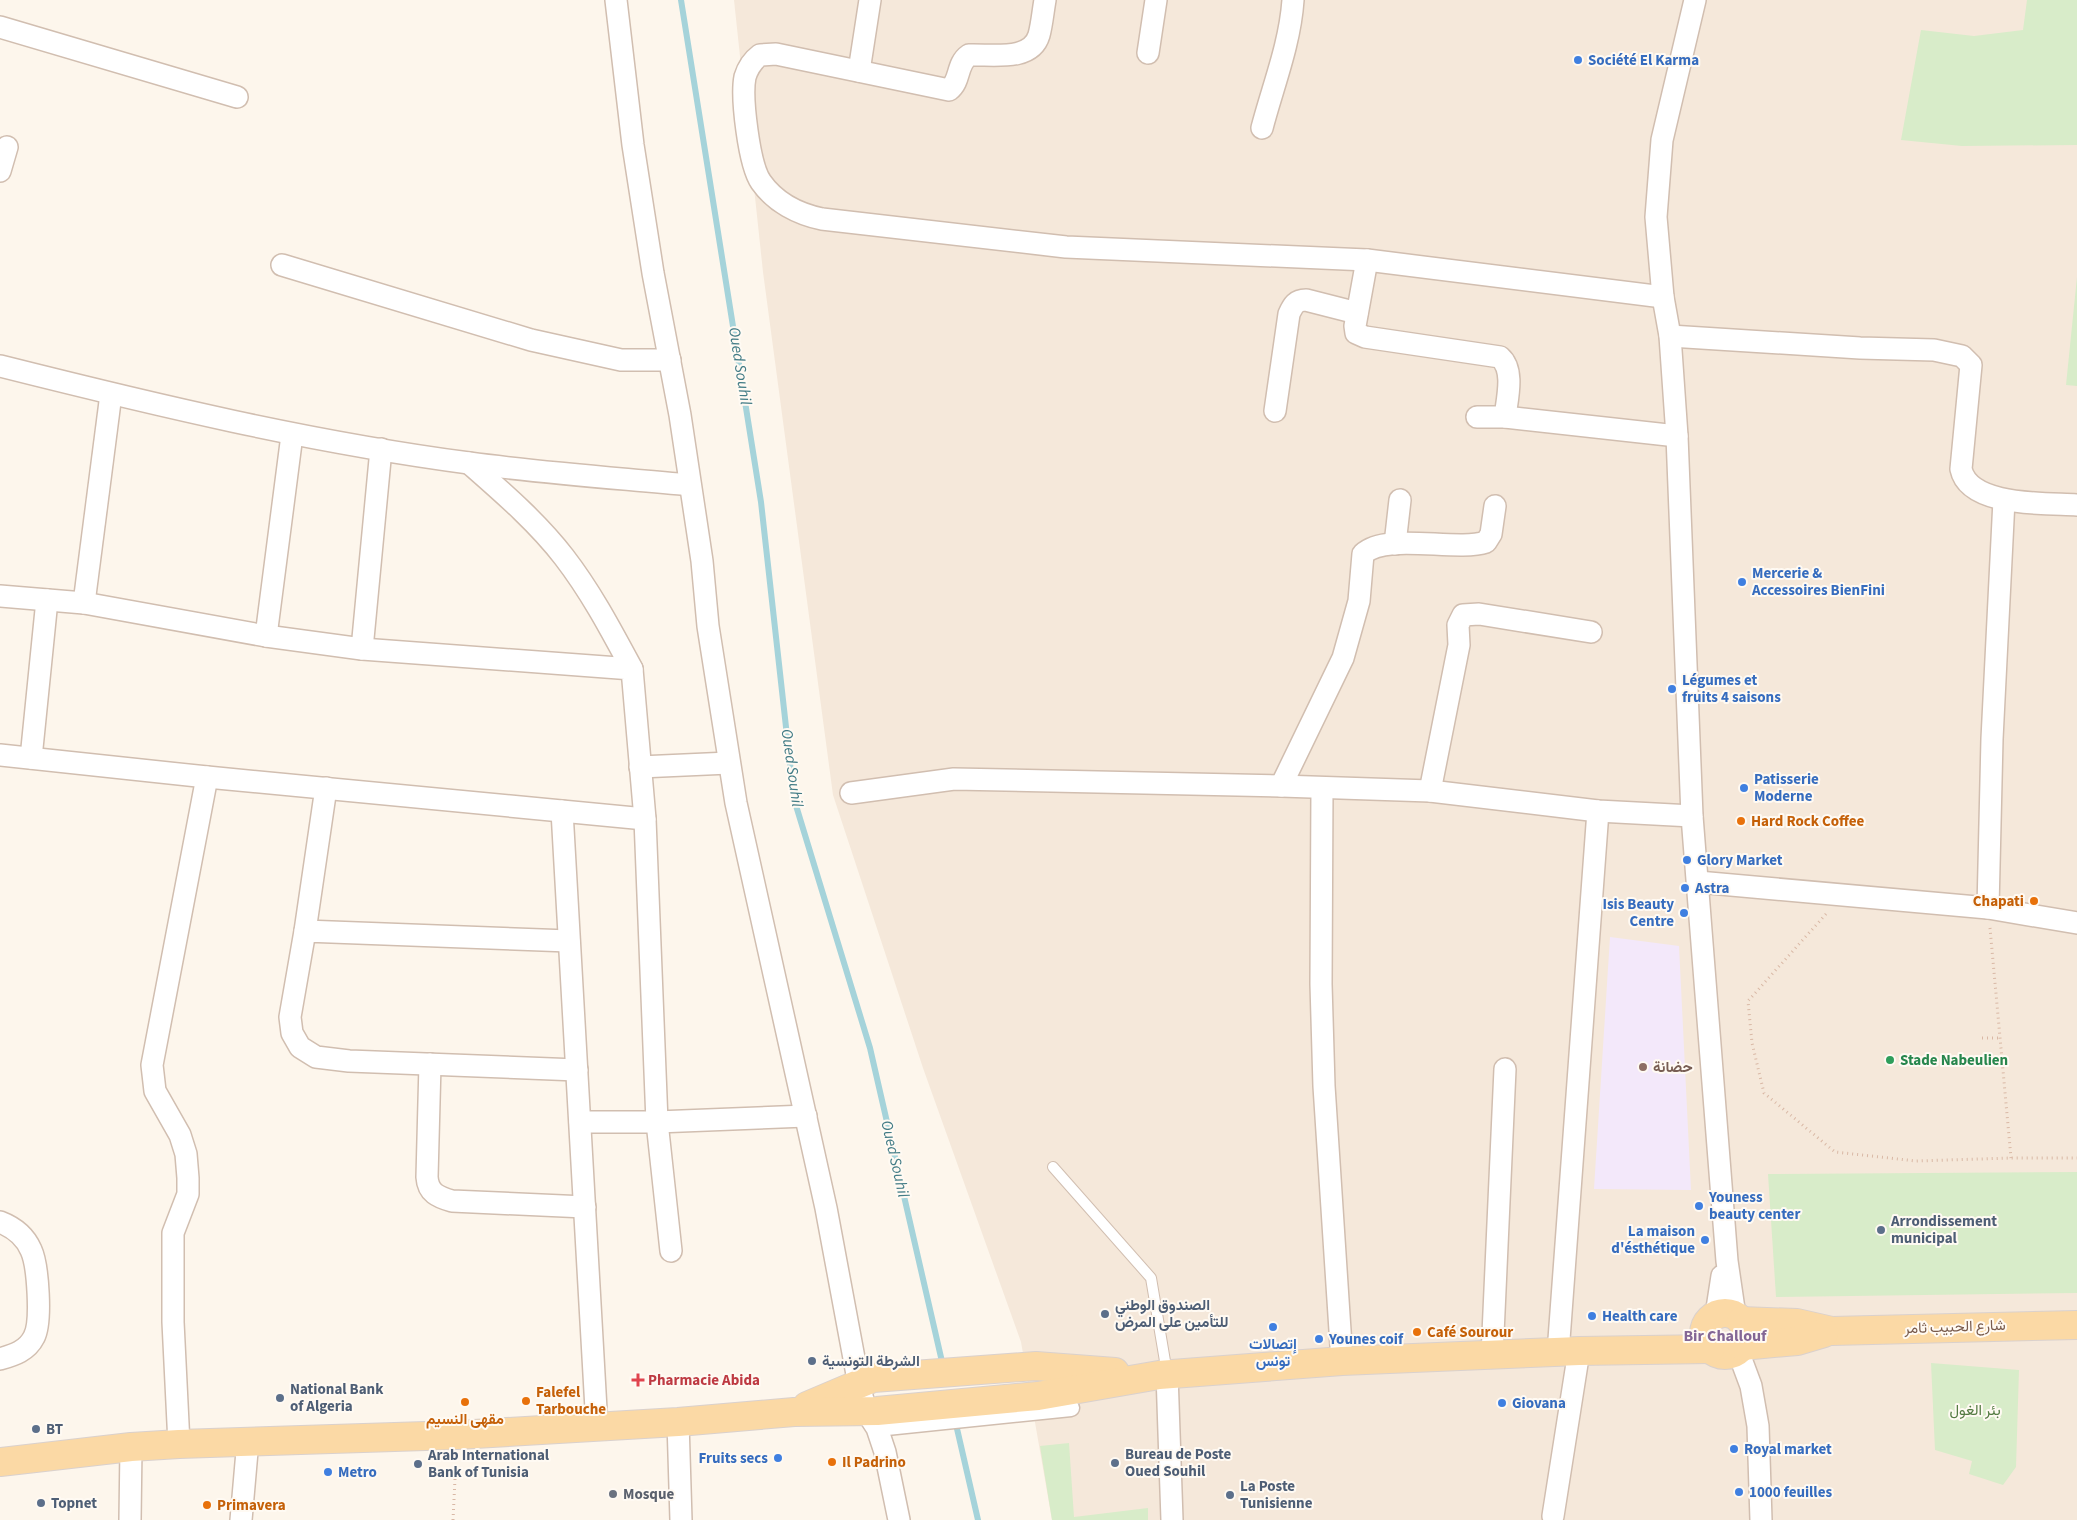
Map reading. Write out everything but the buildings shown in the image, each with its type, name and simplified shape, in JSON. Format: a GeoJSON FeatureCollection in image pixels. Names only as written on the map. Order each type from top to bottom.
{"type":"FeatureCollection","features":[{"type":"Feature","properties":{"kind":"main road","name":"شارع الحبيب ثامر"},"geometry":{"type":"LineString","coordinates":[[1163,1374],[1342,1360],[1644,1350],[1727,1333],[1797,1323],[1832,1330],[2077,1324]]}},
{"type":"Feature","properties":{"kind":"main road"},"geometry":{"type":"LineString","coordinates":[[794,1412],[866,1381],[1036,1366],[1163,1374]]}},
{"type":"Feature","properties":{"kind":"main road"},"geometry":{"type":"LineString","coordinates":[[0,1462],[131,1447],[248,1440],[457,1435],[678,1422],[794,1412],[878,1419],[1038,1396],[1163,1374]]}},
{"type":"Feature","properties":{"kind":"street"},"geometry":{"type":"LineString","coordinates":[[616,0],[633,144],[702,561],[708,626],[736,803],[839,1269],[866,1381],[878,1419],[899,1520]]}},
{"type":"Feature","properties":{"kind":"street"},"geometry":{"type":"LineString","coordinates":[[859,71],[870,0]]}},
{"type":"Feature","properties":{"kind":"street"},"geometry":{"type":"LineString","coordinates":[[1045,0],[1039,36],[1034,45],[1020,54],[970,55],[963,59],[956,82],[949,90],[776,54],[760,55],[749,67],[743,93],[751,160],[760,180],[771,194],[805,215],[1066,248],[1367,260],[1663,297]]}},
{"type":"Feature","properties":{"kind":"street"},"geometry":{"type":"LineString","coordinates":[[1148,53],[1156,0]]}},
{"type":"Feature","properties":{"kind":"street"},"geometry":{"type":"LineString","coordinates":[[1262,128],[1279,64],[1289,39],[1293,0]]}},
{"type":"Feature","properties":{"kind":"street"},"geometry":{"type":"LineString","coordinates":[[1695,0],[1662,140],[1656,217],[1663,297],[1670,336],[1677,436],[1692,816],[1727,1261],[1727,1333],[1754,1399],[1759,1447],[1761,1520]]}},
{"type":"Feature","properties":{"kind":"street"},"geometry":{"type":"LineString","coordinates":[[0,27],[237,97]]}},
{"type":"Feature","properties":{"kind":"street"},"geometry":{"type":"LineString","coordinates":[[0,171],[7,147]]}},
{"type":"Feature","properties":{"kind":"street"},"geometry":{"type":"LineString","coordinates":[[1367,260],[1355,330],[1365,337],[1500,356],[1506,362],[1509,376],[1505,417]]}},
{"type":"Feature","properties":{"kind":"street"},"geometry":{"type":"LineString","coordinates":[[282,265],[540,342],[621,360],[670,360]]}},
{"type":"Feature","properties":{"kind":"street"},"geometry":{"type":"LineString","coordinates":[[1275,411],[1289,314],[1293,305],[1299,300],[1306,300],[1358,313]]}},
{"type":"Feature","properties":{"kind":"street"},"geometry":{"type":"LineString","coordinates":[[1670,336],[1860,348],[1934,350],[1962,356],[1971,365],[1961,469],[1963,478],[1970,487],[1979,492],[2004,500],[2077,505]]}},
{"type":"Feature","properties":{"kind":"street"},"geometry":{"type":"LineString","coordinates":[[0,366],[111,394],[292,434],[469,463],[690,485]]}},
{"type":"Feature","properties":{"kind":"street"},"geometry":{"type":"LineString","coordinates":[[84,602],[111,394]]}},
{"type":"Feature","properties":{"kind":"street"},"geometry":{"type":"LineString","coordinates":[[1477,418],[1505,417],[1677,436]]}},
{"type":"Feature","properties":{"kind":"street"},"geometry":{"type":"LineString","coordinates":[[266,636],[292,434]]}},
{"type":"Feature","properties":{"kind":"street"},"geometry":{"type":"LineString","coordinates":[[362,649],[381,449]]}},
{"type":"Feature","properties":{"kind":"street"},"geometry":{"type":"LineString","coordinates":[[469,463],[520,508],[564,556],[599,608],[632,669],[645,819],[657,1122],[670,1251]]}},
{"type":"Feature","properties":{"kind":"street"},"geometry":{"type":"LineString","coordinates":[[1395,544],[1400,500]]}},
{"type":"Feature","properties":{"kind":"street"},"geometry":{"type":"LineString","coordinates":[[1988,908],[1992,739],[2004,500]]}},
{"type":"Feature","properties":{"kind":"street"},"geometry":{"type":"LineString","coordinates":[[1281,786],[1343,658],[1359,601],[1363,554],[1368,549],[1395,544],[1486,542],[1491,534],[1495,506]]}},
{"type":"Feature","properties":{"kind":"street"},"geometry":{"type":"LineString","coordinates":[[0,596],[84,602],[266,636],[362,649],[632,669]]}},
{"type":"Feature","properties":{"kind":"street"},"geometry":{"type":"LineString","coordinates":[[31,758],[47,600]]}},
{"type":"Feature","properties":{"kind":"street"},"geometry":{"type":"LineString","coordinates":[[1430,791],[1459,645],[1460,619],[1463,615],[1479,614],[1591,632]]}},
{"type":"Feature","properties":{"kind":"street"},"geometry":{"type":"LineString","coordinates":[[0,755],[645,819]]}},
{"type":"Feature","properties":{"kind":"street"},"geometry":{"type":"LineString","coordinates":[[640,767],[729,763]]}},
{"type":"Feature","properties":{"kind":"street"},"geometry":{"type":"LineString","coordinates":[[179,1444],[173,1322],[173,1233],[188,1194],[188,1178],[186,1154],[180,1136],[155,1091],[152,1078],[152,1064],[207,777]]}},
{"type":"Feature","properties":{"kind":"street"},"geometry":{"type":"LineString","coordinates":[[851,793],[954,778],[1281,786],[1430,791],[1598,811],[1692,816]]}},
{"type":"Feature","properties":{"kind":"street"},"geometry":{"type":"LineString","coordinates":[[326,788],[290,1018],[292,1033],[300,1047],[316,1056],[324,1058],[577,1070]]}},
{"type":"Feature","properties":{"kind":"street"},"geometry":{"type":"LineString","coordinates":[[1322,788],[1321,984],[1324,1086],[1342,1360]]}},
{"type":"Feature","properties":{"kind":"street"},"geometry":{"type":"LineString","coordinates":[[562,811],[597,1427]]}},
{"type":"Feature","properties":{"kind":"street"},"geometry":{"type":"LineString","coordinates":[[1552,1516],[1568,1352],[1598,811]]}},
{"type":"Feature","properties":{"kind":"street"},"geometry":{"type":"LineString","coordinates":[[1698,882],[1988,908],[2077,923]]}},
{"type":"Feature","properties":{"kind":"street"},"geometry":{"type":"LineString","coordinates":[[305,931],[569,941]]}},
{"type":"Feature","properties":{"kind":"street"},"geometry":{"type":"LineString","coordinates":[[430,1064],[426,1177],[428,1187],[434,1194],[452,1201],[585,1207]]}},
{"type":"Feature","properties":{"kind":"street"},"geometry":{"type":"LineString","coordinates":[[1492,1356],[1505,1069]]}},
{"type":"Feature","properties":{"kind":"street"},"geometry":{"type":"LineString","coordinates":[[580,1122],[657,1122],[806,1116]]}},
{"type":"Feature","properties":{"kind":"street"},"geometry":{"type":"LineString","coordinates":[[0,1222],[20,1233],[31,1250],[35,1271],[38,1322],[35,1336],[26,1348],[0,1359]]}},
{"type":"Feature","properties":{"kind":"street"},"geometry":{"type":"LineString","coordinates":[[1163,1374],[1172,1520]]}},
{"type":"Feature","properties":{"kind":"street"},"geometry":{"type":"LineString","coordinates":[[878,1419],[1072,1408]]}},
{"type":"Feature","properties":{"kind":"street"},"geometry":{"type":"LineString","coordinates":[[678,1422],[681,1520]]}},
{"type":"Feature","properties":{"kind":"street"},"geometry":{"type":"LineString","coordinates":[[241,1520],[248,1440]]}},
{"type":"Feature","properties":{"kind":"street"},"geometry":{"type":"LineString","coordinates":[[130,1520],[131,1447]]}},
{"type":"Feature","properties":{"kind":"lane"},"geometry":{"type":"LineString","coordinates":[[1053,1167],[1151,1278],[1163,1374]]}},
{"type":"Feature","properties":{"kind":"path"},"geometry":{"type":"LineString","coordinates":[[1844,895],[1748,1001],[1752,1043],[1764,1093],[1835,1152],[1916,1161],[2077,1158]]}},
{"type":"Feature","properties":{"kind":"path"},"geometry":{"type":"LineString","coordinates":[[1988,908],[2011,1158]]}},
{"type":"Feature","properties":{"kind":"path"},"geometry":{"type":"LineString","coordinates":[[1982,1038],[2000,1038]]}},
{"type":"Feature","properties":{"kind":"path"},"geometry":{"type":"LineString","coordinates":[[453,1520],[457,1435]]}},
{"type":"Feature","properties":{"kind":"shaded area"},"geometry":{"type":"Polygon","coordinates":[[[734,0],[2077,0],[2077,1520],[1052,1520],[1021,1342],[923,1068],[833,795],[763,272],[734,0]]]}},
{"type":"Feature","properties":{"kind":"shaded area","name":"حضانة"},"geometry":{"type":"Polygon","coordinates":[[[1610,937],[1679,946],[1691,1190],[1594,1189],[1610,937]]]}},
{"type":"Feature","properties":{"kind":"green space"},"geometry":{"type":"Polygon","coordinates":[[[2027,0],[2077,0],[2077,145],[1962,146],[1901,140],[1921,30],[1974,36],[2023,30],[2027,0]]]}},
{"type":"Feature","properties":{"kind":"green space"},"geometry":{"type":"Polygon","coordinates":[[[2077,277],[2077,386],[2066,385],[2077,277]]]}},
{"type":"Feature","properties":{"kind":"green space"},"geometry":{"type":"Polygon","coordinates":[[[2077,1172],[2077,1293],[1776,1297],[1768,1174],[2077,1172]]]}},
{"type":"Feature","properties":{"kind":"green space","name":"بئر الغول"},"geometry":{"type":"Polygon","coordinates":[[[1931,1363],[2019,1370],[2016,1467],[2003,1485],[1969,1474],[1972,1461],[1935,1450],[1931,1363]]]}},
{"type":"Feature","properties":{"kind":"green space"},"geometry":{"type":"Polygon","coordinates":[[[1069,1443],[1074,1517],[1148,1508],[1148,1520],[1052,1520],[1040,1446],[1069,1443]]]}},
{"type":"Feature","properties":{"kind":"waterway","name":"Oued Souhil"},"geometry":{"type":"LineString","coordinates":[[681,0],[761,502],[794,799],[870,1048],[943,1366]]}},
{"type":"Feature","properties":{"kind":"waterway","name":"Oued Souhil"},"geometry":{"type":"LineString","coordinates":[[955,1420],[978,1520]]}},
{"type":"Feature","properties":{"kind":"place","name":"Société El Karma"},"geometry":{"type":"Point","coordinates":[1578,60]}},
{"type":"Feature","properties":{"kind":"place","name":"Mercerie & Accessoires BienFini"},"geometry":{"type":"Point","coordinates":[1742,582]}},
{"type":"Feature","properties":{"kind":"place","name":"Légumes et fruits 4 saisons"},"geometry":{"type":"Point","coordinates":[1672,689]}},
{"type":"Feature","properties":{"kind":"place","name":"Patisserie Moderne"},"geometry":{"type":"Point","coordinates":[1744,788]}},
{"type":"Feature","properties":{"kind":"place","name":"Hard Rock Coffee"},"geometry":{"type":"Point","coordinates":[1741,821]}},
{"type":"Feature","properties":{"kind":"place","name":"Glory Market"},"geometry":{"type":"Point","coordinates":[1687,860]}},
{"type":"Feature","properties":{"kind":"place","name":"Astra"},"geometry":{"type":"Point","coordinates":[1685,888]}},
{"type":"Feature","properties":{"kind":"place","name":"Chapati"},"geometry":{"type":"Point","coordinates":[2034,901]}},
{"type":"Feature","properties":{"kind":"place","name":"Isis Beauty Centre"},"geometry":{"type":"Point","coordinates":[1684,913]}},
{"type":"Feature","properties":{"kind":"place","name":"Stade Nabeulien"},"geometry":{"type":"Point","coordinates":[1890,1060]}},
{"type":"Feature","properties":{"kind":"place","name":"حضانة"},"geometry":{"type":"Point","coordinates":[1643,1067]}},
{"type":"Feature","properties":{"kind":"place","name":"Youness beauty center"},"geometry":{"type":"Point","coordinates":[1699,1206]}},
{"type":"Feature","properties":{"kind":"place","name":"Arrondissement municipal"},"geometry":{"type":"Point","coordinates":[1881,1230]}},
{"type":"Feature","properties":{"kind":"place","name":"La maison d'ésthétique"},"geometry":{"type":"Point","coordinates":[1705,1240]}},
{"type":"Feature","properties":{"kind":"place","name":"الصندوق الوطني للتأمين على المرض"},"geometry":{"type":"Point","coordinates":[1105,1314]}},
{"type":"Feature","properties":{"kind":"place","name":"Health care"},"geometry":{"type":"Point","coordinates":[1592,1316]}},
{"type":"Feature","properties":{"kind":"place","name":"إتصالات تونس"},"geometry":{"type":"Point","coordinates":[1273,1327]}},
{"type":"Feature","properties":{"kind":"place","name":"Café Sourour"},"geometry":{"type":"Point","coordinates":[1417,1332]}},
{"type":"Feature","properties":{"kind":"place","name":"Younes coif"},"geometry":{"type":"Point","coordinates":[1319,1339]}},
{"type":"Feature","properties":{"kind":"place","name":"الشرطة التونسية"},"geometry":{"type":"Point","coordinates":[812,1361]}},
{"type":"Feature","properties":{"kind":"place","name":"Pharmacie Abida"},"geometry":{"type":"Point","coordinates":[638,1380]}},
{"type":"Feature","properties":{"kind":"place","name":"National Bank of Algeria"},"geometry":{"type":"Point","coordinates":[280,1398]}},
{"type":"Feature","properties":{"kind":"place","name":"Falefel Tarbouche"},"geometry":{"type":"Point","coordinates":[526,1401]}},
{"type":"Feature","properties":{"kind":"place","name":"مقهى النسيم"},"geometry":{"type":"Point","coordinates":[465,1402]}},
{"type":"Feature","properties":{"kind":"place","name":"Giovana"},"geometry":{"type":"Point","coordinates":[1502,1403]}},
{"type":"Feature","properties":{"kind":"place","name":"BT"},"geometry":{"type":"Point","coordinates":[36,1429]}},
{"type":"Feature","properties":{"kind":"place","name":"Royal market"},"geometry":{"type":"Point","coordinates":[1734,1449]}},
{"type":"Feature","properties":{"kind":"place","name":"Fruits secs"},"geometry":{"type":"Point","coordinates":[778,1458]}},
{"type":"Feature","properties":{"kind":"place","name":"Il Padrino"},"geometry":{"type":"Point","coordinates":[832,1462]}},
{"type":"Feature","properties":{"kind":"place","name":"Bureau de Poste Oued Souhil"},"geometry":{"type":"Point","coordinates":[1115,1463]}},
{"type":"Feature","properties":{"kind":"place","name":"Arab International Bank of Tunisia"},"geometry":{"type":"Point","coordinates":[418,1464]}},
{"type":"Feature","properties":{"kind":"place","name":"Metro"},"geometry":{"type":"Point","coordinates":[328,1472]}},
{"type":"Feature","properties":{"kind":"place","name":"1000 feuilles"},"geometry":{"type":"Point","coordinates":[1739,1492]}},
{"type":"Feature","properties":{"kind":"place","name":"Mosque"},"geometry":{"type":"Point","coordinates":[613,1494]}},
{"type":"Feature","properties":{"kind":"place","name":"La Poste Tunisienne"},"geometry":{"type":"Point","coordinates":[1230,1495]}},
{"type":"Feature","properties":{"kind":"place","name":"Topnet"},"geometry":{"type":"Point","coordinates":[41,1503]}},
{"type":"Feature","properties":{"kind":"place","name":"Primavera"},"geometry":{"type":"Point","coordinates":[207,1505]}},
{"type":"Feature","properties":{"kind":"district","name":"Bir Challouf"},"geometry":{"type":"Point","coordinates":[1725,1336]}}]}
